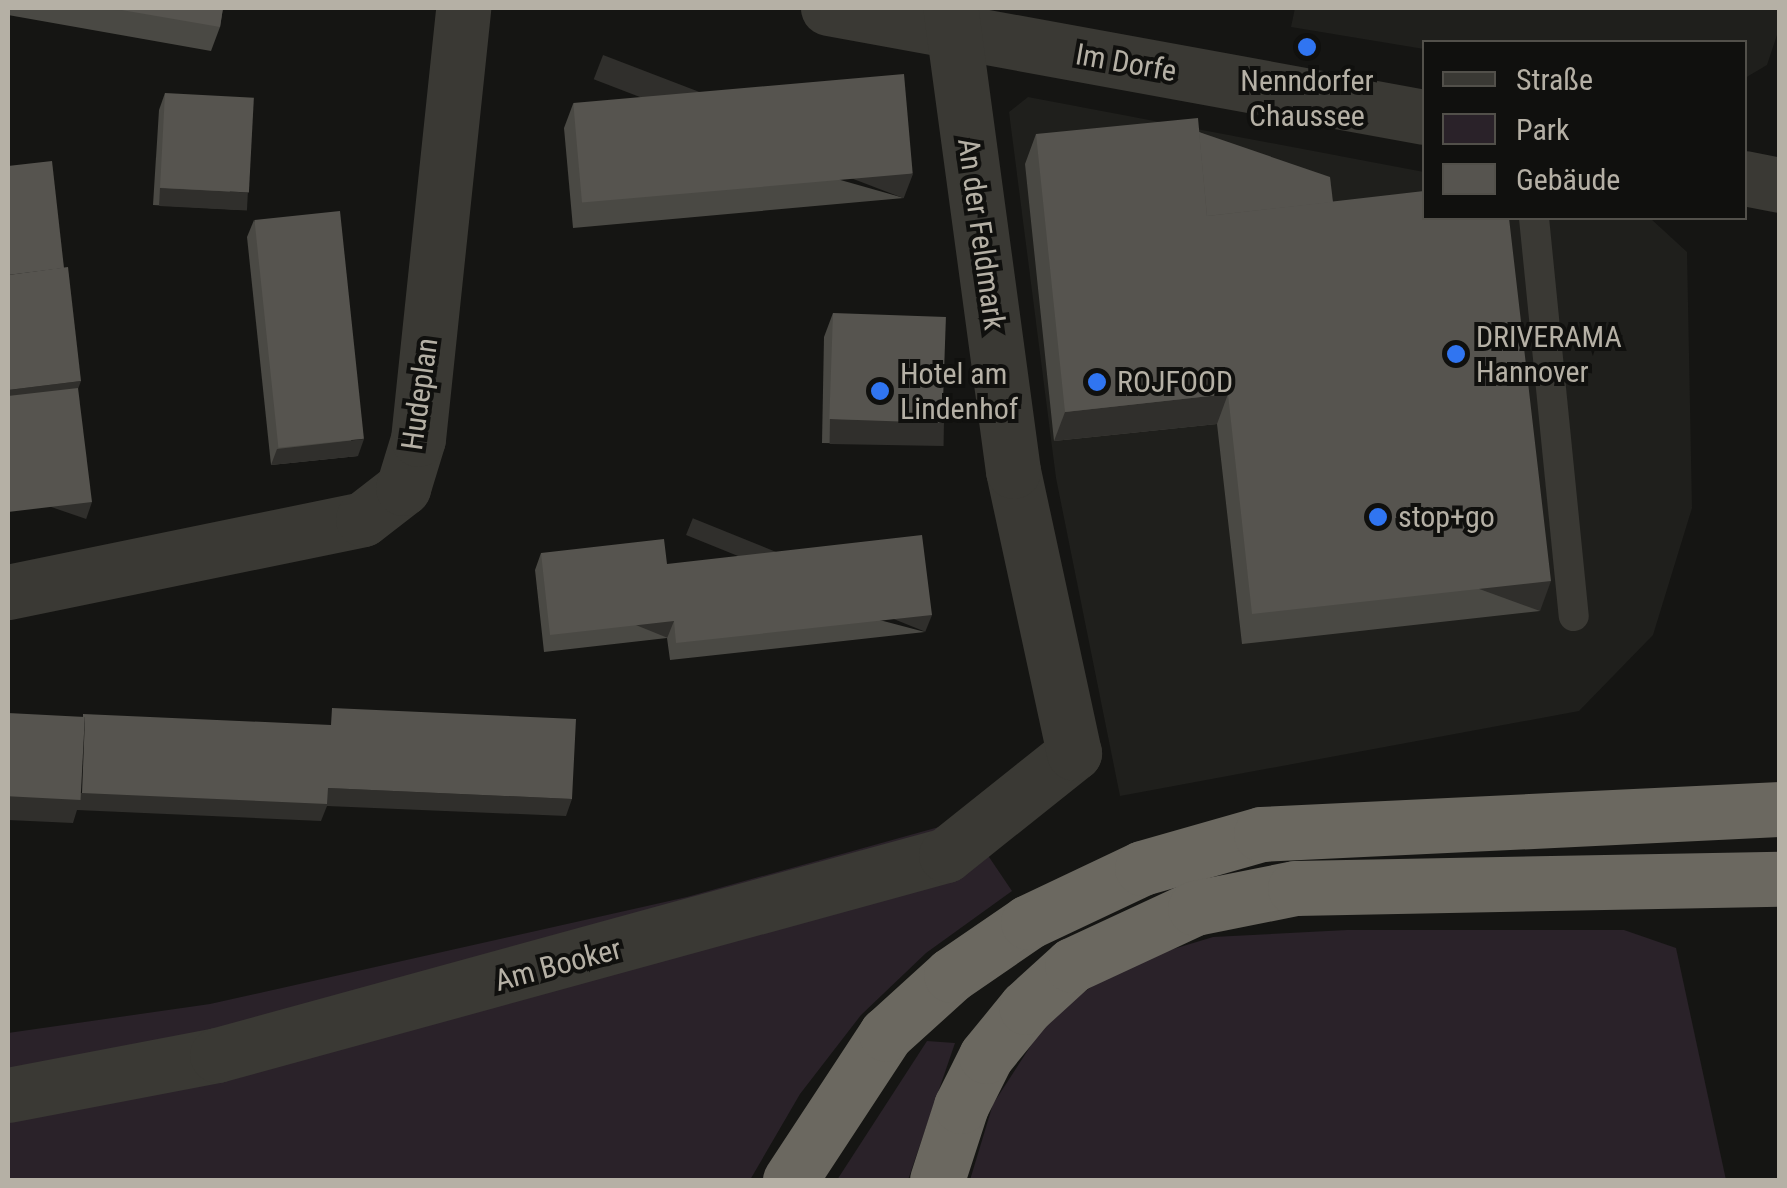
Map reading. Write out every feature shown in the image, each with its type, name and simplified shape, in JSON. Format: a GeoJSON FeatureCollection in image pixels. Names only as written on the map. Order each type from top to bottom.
{"type":"FeatureCollection","features":[{"type":"Feature","properties":{"kind":"highway"},"geometry":{"type":"LineString","coordinates":[[790,1180],[886,1034],[951,974],[1028,922],[1142,868],[1261,834],[1780,809]]}},
{"type":"Feature","properties":{"kind":"highway"},"geometry":{"type":"LineString","coordinates":[[938,1180],[961,1106],[986,1056],[1026,1007],[1072,966],[1196,908],[1295,888],[1780,879]]}},
{"type":"Feature","properties":{"kind":"street","name":"Hudeplan"},"geometry":{"type":"LineString","coordinates":[[8,592],[363,518],[403,488],[418,439],[463,8]]}},
{"type":"Feature","properties":{"kind":"street","name":"Im Dorfe"},"geometry":{"type":"LineString","coordinates":[[828,8],[952,19],[1422,117]]}},
{"type":"Feature","properties":{"kind":"street","name":"An der Feldmark"},"geometry":{"type":"LineString","coordinates":[[952,19],[1013,471],[1074,753]]}},
{"type":"Feature","properties":{"kind":"street"},"geometry":{"type":"LineString","coordinates":[[1747,179],[1780,185]]}},
{"type":"Feature","properties":{"kind":"street","name":"Am Booker"},"geometry":{"type":"LineString","coordinates":[[8,1096],[217,1055],[946,855],[1074,753]]}},
{"type":"Feature","properties":{"kind":"lane"},"geometry":{"type":"LineString","coordinates":[[1534,220],[1574,616]]}},
{"type":"Feature","properties":{"kind":"shaded area"},"geometry":{"type":"Polygon","coordinates":[[[1295,8],[1779,8],[1780,26],[1767,65],[1747,77],[1747,40],[1422,40],[1422,49],[1291,27],[1295,8]]]}},
{"type":"Feature","properties":{"kind":"shaded area"},"geometry":{"type":"Polygon","coordinates":[[[1028,97],[1422,172],[1422,220],[1652,220],[1687,252],[1692,508],[1653,635],[1579,711],[1120,796],[1056,478],[1009,112],[1028,97]]]}},
{"type":"Feature","properties":{"kind":"green space"},"geometry":{"type":"Polygon","coordinates":[[[964,820],[1012,891],[926,953],[861,1015],[800,1094],[750,1180],[8,1180],[8,1033],[210,1004],[687,897],[964,820]]]}},
{"type":"Feature","properties":{"kind":"green space"},"geometry":{"type":"Polygon","coordinates":[[[1347,930],[1624,930],[1676,948],[1726,1180],[970,1180],[993,1104],[1050,1016],[1124,964],[1213,937],[1347,930]]]}},
{"type":"Feature","properties":{"kind":"green space"},"geometry":{"type":"Polygon","coordinates":[[[927,1041],[955,1043],[908,1180],[837,1180],[927,1041]]]}},
{"type":"Feature","properties":{"kind":"building"},"geometry":{"type":"Polygon","coordinates":[[[110,8],[223,8],[220,27],[110,8]]]}},
{"type":"Feature","properties":{"kind":"building"},"geometry":{"type":"Polygon","coordinates":[[[904,74],[913,174],[582,203],[573,103],[904,74]]]}},
{"type":"Feature","properties":{"kind":"building"},"geometry":{"type":"Polygon","coordinates":[[[165,93],[254,98],[249,193],[160,188],[165,93]]]}},
{"type":"Feature","properties":{"kind":"building","name":"stop+go"},"geometry":{"type":"Polygon","coordinates":[[[1198,118],[1207,216],[1422,191],[1422,220],[1509,220],[1551,581],[1252,614],[1228,394],[1065,412],[1036,134],[1198,118]]]}},
{"type":"Feature","properties":{"kind":"building"},"geometry":{"type":"Polygon","coordinates":[[[1199,132],[1330,177],[1333,202],[1207,216],[1199,132]]]}},
{"type":"Feature","properties":{"kind":"building"},"geometry":{"type":"Polygon","coordinates":[[[52,161],[64,268],[8,275],[8,166],[52,161]]]}},
{"type":"Feature","properties":{"kind":"building"},"geometry":{"type":"Polygon","coordinates":[[[340,211],[364,439],[278,448],[254,220],[340,211]]]}},
{"type":"Feature","properties":{"kind":"building"},"geometry":{"type":"Polygon","coordinates":[[[68,267],[81,381],[8,390],[8,275],[68,267]]]}},
{"type":"Feature","properties":{"kind":"building","name":"Hotel am Lindenhof"},"geometry":{"type":"Polygon","coordinates":[[[833,313],[946,317],[942,423],[829,419],[833,313]]]}},
{"type":"Feature","properties":{"kind":"building"},"geometry":{"type":"Polygon","coordinates":[[[78,388],[92,502],[8,512],[8,396],[78,388]]]}},
{"type":"Feature","properties":{"kind":"building"},"geometry":{"type":"Polygon","coordinates":[[[922,535],[932,615],[676,643],[674,621],[550,635],[541,553],[664,539],[667,564],[922,535]]]}},
{"type":"Feature","properties":{"kind":"building"},"geometry":{"type":"Polygon","coordinates":[[[332,708],[576,719],[572,799],[328,788],[327,804],[82,793],[83,714],[331,725],[332,708]]]}},
{"type":"Feature","properties":{"kind":"building"},"geometry":{"type":"Polygon","coordinates":[[[8,713],[85,717],[81,800],[8,796],[8,713]]]}},
{"type":"Feature","properties":{"kind":"place","name":"Nenndorfer Chaussee"},"geometry":{"type":"Point","coordinates":[1307,47]}},
{"type":"Feature","properties":{"kind":"place","name":"DRIVERAMA Hannover"},"geometry":{"type":"Point","coordinates":[1456,354]}},
{"type":"Feature","properties":{"kind":"place","name":"ROJFOOD"},"geometry":{"type":"Point","coordinates":[1097,382]}},
{"type":"Feature","properties":{"kind":"place","name":"Hotel am Lindenhof"},"geometry":{"type":"Point","coordinates":[880,391]}},
{"type":"Feature","properties":{"kind":"place","name":"stop+go"},"geometry":{"type":"Point","coordinates":[1378,517]}}]}
